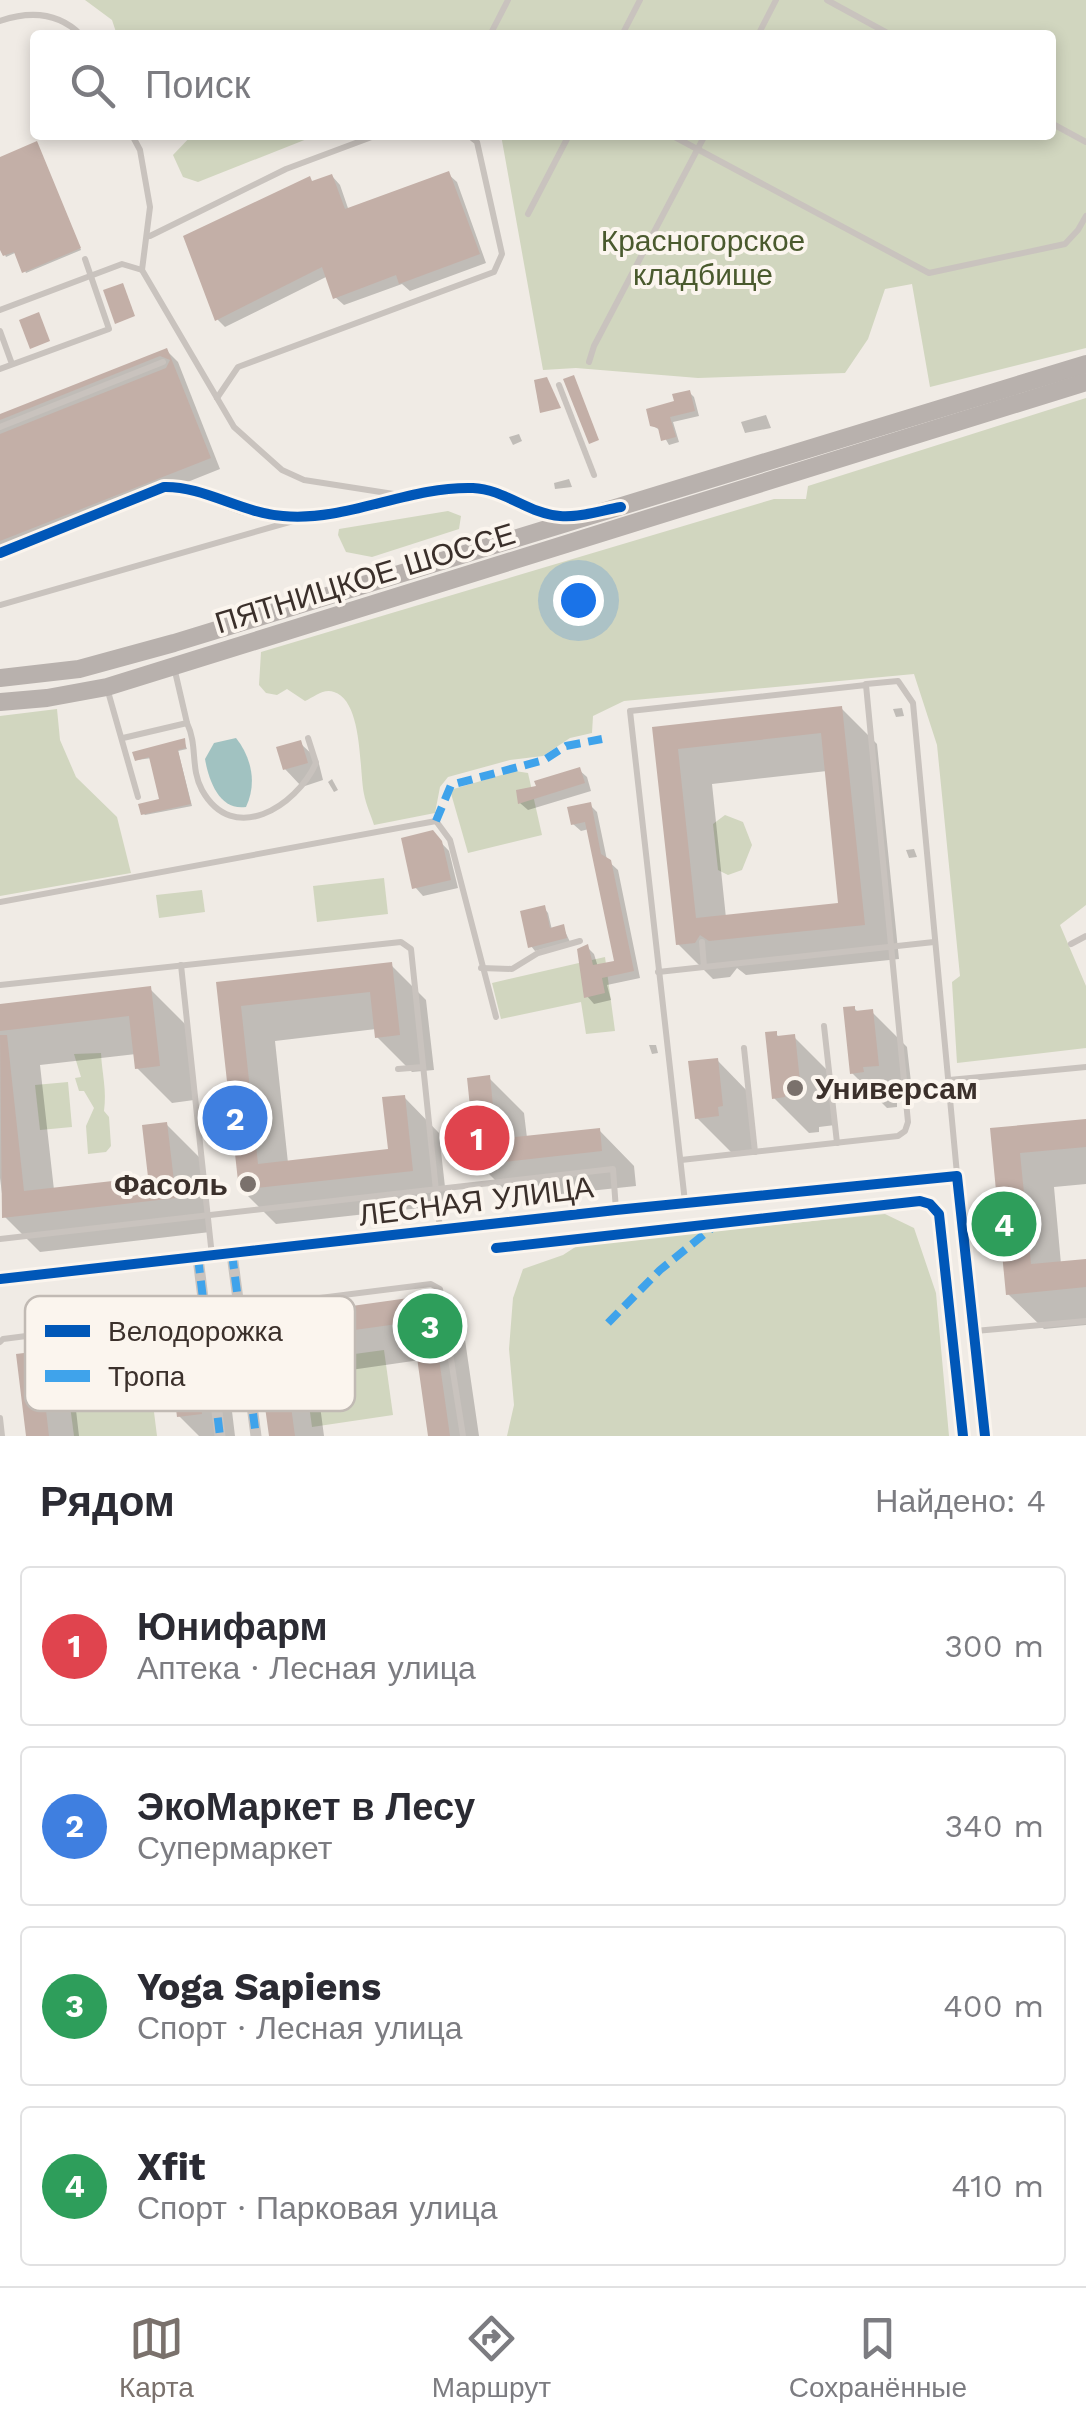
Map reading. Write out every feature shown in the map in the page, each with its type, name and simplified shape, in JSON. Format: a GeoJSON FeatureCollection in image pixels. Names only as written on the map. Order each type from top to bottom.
{"type":"FeatureCollection","features":[{"type":"Feature","properties":{"kind":"main road","name":"ПЯТНИЦКОЕ ШОССЕ"},"geometry":{"type":"LineString","coordinates":[[0,678],[79,669],[174,643],[1086,364]]}},
{"type":"Feature","properties":{"kind":"main road","name":"ПЯТНИЦКОЕ ШОССЕ"},"geometry":{"type":"LineString","coordinates":[[0,702],[107,687],[1086,382]]}},
{"type":"Feature","properties":{"kind":"street"},"geometry":{"type":"LineString","coordinates":[[0,553],[164,487],[181,486],[247,511],[309,517],[447,488],[494,491],[561,516],[621,507]]}},
{"type":"Feature","properties":{"kind":"street"},"geometry":{"type":"LineString","coordinates":[[957,1176],[985,1436]]}},
{"type":"Feature","properties":{"kind":"street","name":"ЛЕСНАЯ УЛИЦА"},"geometry":{"type":"LineString","coordinates":[[0,1280],[685,1202],[957,1176]]}},
{"type":"Feature","properties":{"kind":"street"},"geometry":{"type":"LineString","coordinates":[[232,1254],[237,1296]]}},
{"type":"Feature","properties":{"kind":"street"},"geometry":{"type":"LineString","coordinates":[[198,1258],[203,1296]]}},
{"type":"Feature","properties":{"kind":"street"},"geometry":{"type":"LineString","coordinates":[[217,1411],[220,1436]]}},
{"type":"Feature","properties":{"kind":"street"},"geometry":{"type":"LineString","coordinates":[[253,1411],[256,1436]]}},
{"type":"Feature","properties":{"kind":"lane"},"geometry":{"type":"LineString","coordinates":[[493,30],[508,0]]}},
{"type":"Feature","properties":{"kind":"lane"},"geometry":{"type":"LineString","coordinates":[[625,30],[640,0]]}},
{"type":"Feature","properties":{"kind":"lane"},"geometry":{"type":"LineString","coordinates":[[761,30],[776,0]]}},
{"type":"Feature","properties":{"kind":"lane"},"geometry":{"type":"LineString","coordinates":[[826,0],[882,30]]}},
{"type":"Feature","properties":{"kind":"lane"},"geometry":{"type":"LineString","coordinates":[[0,20],[35,14],[57,18],[74,30]]}},
{"type":"Feature","properties":{"kind":"lane"},"geometry":{"type":"LineString","coordinates":[[1056,125],[1086,142]]}},
{"type":"Feature","properties":{"kind":"lane"},"geometry":{"type":"LineString","coordinates":[[135,140],[147,179],[150,207],[142,270],[234,427],[282,470],[304,480],[406,496]]}},
{"type":"Feature","properties":{"kind":"lane"},"geometry":{"type":"LineString","coordinates":[[149,236],[286,169],[363,140]]}},
{"type":"Feature","properties":{"kind":"lane"},"geometry":{"type":"LineString","coordinates":[[217,398],[238,367],[494,272],[502,254],[474,140]]}},
{"type":"Feature","properties":{"kind":"lane"},"geometry":{"type":"LineString","coordinates":[[528,214],[566,140]]}},
{"type":"Feature","properties":{"kind":"lane"},"geometry":{"type":"LineString","coordinates":[[681,140],[930,274],[1065,244],[1086,216]]}},
{"type":"Feature","properties":{"kind":"lane"},"geometry":{"type":"LineString","coordinates":[[590,362],[594,346],[702,140]]}},
{"type":"Feature","properties":{"kind":"lane"},"geometry":{"type":"LineString","coordinates":[[0,368],[109,328],[85,259]]}},
{"type":"Feature","properties":{"kind":"lane"},"geometry":{"type":"LineString","coordinates":[[0,310],[122,264],[142,270]]}},
{"type":"Feature","properties":{"kind":"lane"},"geometry":{"type":"LineString","coordinates":[[0,331],[12,364]]}},
{"type":"Feature","properties":{"kind":"lane"},"geometry":{"type":"LineString","coordinates":[[0,427],[163,362]]}},
{"type":"Feature","properties":{"kind":"lane"},"geometry":{"type":"LineString","coordinates":[[559,385],[594,476]]}},
{"type":"Feature","properties":{"kind":"lane"},"geometry":{"type":"LineString","coordinates":[[0,605],[309,517]]}},
{"type":"Feature","properties":{"kind":"lane"},"geometry":{"type":"LineString","coordinates":[[174,667],[194,737],[192,766],[213,807],[232,819],[263,815],[295,792],[316,763],[308,738]]}},
{"type":"Feature","properties":{"kind":"lane"},"geometry":{"type":"LineString","coordinates":[[685,1202],[630,710],[866,684],[898,681],[913,703],[957,1176]]}},
{"type":"Feature","properties":{"kind":"lane"},"geometry":{"type":"LineString","coordinates":[[681,1160],[898,1136],[905,1131],[908,1122],[866,684]]}},
{"type":"Feature","properties":{"kind":"lane"},"geometry":{"type":"LineString","coordinates":[[107,687],[138,796]]}},
{"type":"Feature","properties":{"kind":"lane"},"geometry":{"type":"LineString","coordinates":[[123,738],[188,723]]}},
{"type":"Feature","properties":{"kind":"lane"},"geometry":{"type":"LineString","coordinates":[[0,902],[436,821],[450,840],[496,1017]]}},
{"type":"Feature","properties":{"kind":"lane"},"geometry":{"type":"LineString","coordinates":[[1071,944],[1086,936]]}},
{"type":"Feature","properties":{"kind":"lane"},"geometry":{"type":"LineString","coordinates":[[481,968],[512,969],[538,953],[580,941]]}},
{"type":"Feature","properties":{"kind":"lane"},"geometry":{"type":"LineString","coordinates":[[0,985],[402,942],[410,949],[440,1230]]}},
{"type":"Feature","properties":{"kind":"lane"},"geometry":{"type":"LineString","coordinates":[[702,942],[704,967]]}},
{"type":"Feature","properties":{"kind":"lane"},"geometry":{"type":"LineString","coordinates":[[658,972],[934,942]]}},
{"type":"Feature","properties":{"kind":"lane"},"geometry":{"type":"LineString","coordinates":[[181,965],[212,1256]]}},
{"type":"Feature","properties":{"kind":"lane"},"geometry":{"type":"LineString","coordinates":[[824,1026],[837,1143]]}},
{"type":"Feature","properties":{"kind":"lane"},"geometry":{"type":"LineString","coordinates":[[744,1048],[755,1152]]}},
{"type":"Feature","properties":{"kind":"lane"},"geometry":{"type":"LineString","coordinates":[[398,1070],[423,1067]]}},
{"type":"Feature","properties":{"kind":"lane"},"geometry":{"type":"LineString","coordinates":[[948,1080],[1086,1067]]}},
{"type":"Feature","properties":{"kind":"lane"},"geometry":{"type":"LineString","coordinates":[[0,1239],[613,1169],[616,1210]]}},
{"type":"Feature","properties":{"kind":"lane"},"geometry":{"type":"LineString","coordinates":[[336,1296],[432,1284],[440,1289],[463,1436]]}},
{"type":"Feature","properties":{"kind":"lane"},"geometry":{"type":"LineString","coordinates":[[974,1331],[1086,1321]]}},
{"type":"Feature","properties":{"kind":"lane"},"geometry":{"type":"LineString","coordinates":[[0,1342],[25,1336]]}},
{"type":"Feature","properties":{"kind":"lane"},"geometry":{"type":"LineString","coordinates":[[0,1418],[2,1436]]}},
{"type":"Feature","properties":{"kind":"green space","name":"Красногорское кладбище"},"geometry":{"type":"Polygon","coordinates":[[[85,0],[1086,0],[1086,348],[930,387],[912,284],[885,289],[868,339],[845,373],[698,378],[576,368],[543,370],[502,140],[1056,140],[1056,30],[115,30],[112,20],[85,0]]]}},
{"type":"Feature","properties":{"kind":"green space"},"geometry":{"type":"Polygon","coordinates":[[[187,140],[304,140],[198,182],[183,177],[173,155],[187,140]]]}},
{"type":"Feature","properties":{"kind":"green space"},"geometry":{"type":"Polygon","coordinates":[[[1086,398],[1086,905],[1060,925],[1086,986],[1086,1048],[957,1063],[952,982],[960,976],[937,745],[914,674],[624,701],[593,716],[592,733],[570,738],[543,756],[510,760],[448,777],[440,787],[435,813],[374,825],[364,794],[355,722],[343,698],[327,691],[305,701],[287,689],[277,695],[266,693],[259,685],[261,652],[774,499],[806,499],[808,486],[1086,398]]]}},
{"type":"Feature","properties":{"kind":"green space"},"geometry":{"type":"Polygon","coordinates":[[[448,511],[461,516],[459,529],[372,557],[346,552],[338,535],[339,529],[448,511]]]}},
{"type":"Feature","properties":{"kind":"green space"},"geometry":{"type":"Polygon","coordinates":[[[57,709],[60,740],[76,777],[117,817],[131,873],[0,896],[0,716],[57,709]]]}},
{"type":"Feature","properties":{"kind":"green space"},"geometry":{"type":"Polygon","coordinates":[[[515,771],[528,773],[542,835],[468,853],[450,790],[515,771]]]}},
{"type":"Feature","properties":{"kind":"green space"},"geometry":{"type":"Polygon","coordinates":[[[725,815],[743,822],[752,845],[742,870],[728,875],[718,870],[713,824],[725,815]]]}},
{"type":"Feature","properties":{"kind":"green space"},"geometry":{"type":"Polygon","coordinates":[[[384,878],[388,914],[317,922],[313,886],[384,878]]]}},
{"type":"Feature","properties":{"kind":"green space"},"geometry":{"type":"Polygon","coordinates":[[[202,890],[205,912],[159,918],[156,895],[202,890]]]}},
{"type":"Feature","properties":{"kind":"green space"},"geometry":{"type":"Polygon","coordinates":[[[605,957],[615,1031],[586,1034],[581,1002],[501,1019],[492,983],[605,957]]]}},
{"type":"Feature","properties":{"kind":"green space"},"geometry":{"type":"Polygon","coordinates":[[[101,1053],[104,1111],[109,1117],[111,1146],[106,1152],[88,1154],[86,1126],[94,1108],[84,1091],[79,1091],[75,1078],[81,1077],[74,1054],[101,1053]]]}},
{"type":"Feature","properties":{"kind":"green space"},"geometry":{"type":"Polygon","coordinates":[[[68,1082],[72,1127],[40,1130],[35,1085],[68,1082]]]}},
{"type":"Feature","properties":{"kind":"green space"},"geometry":{"type":"Polygon","coordinates":[[[885,1214],[914,1228],[936,1293],[949,1436],[507,1436],[514,1405],[509,1349],[513,1298],[523,1269],[563,1255],[580,1244],[885,1214]]]}},
{"type":"Feature","properties":{"kind":"green space"},"geometry":{"type":"Polygon","coordinates":[[[384,1350],[393,1415],[312,1427],[310,1411],[355,1411],[355,1354],[384,1350]]]}},
{"type":"Feature","properties":{"kind":"green space"},"geometry":{"type":"Polygon","coordinates":[[[71,1411],[154,1411],[157,1436],[74,1436],[71,1411]]]}},
{"type":"Feature","properties":{"kind":"water"},"geometry":{"type":"Polygon","coordinates":[[[236,738],[251,771],[246,807],[229,804],[217,793],[205,759],[214,743],[236,738]]]}},
{"type":"Feature","properties":{"kind":"building"},"geometry":{"type":"Polygon","coordinates":[[[37,141],[81,248],[22,273],[14,252],[3,256],[0,250],[0,157],[37,141]]]}},
{"type":"Feature","properties":{"kind":"building"},"geometry":{"type":"Polygon","coordinates":[[[449,171],[480,254],[399,284],[396,275],[333,299],[322,267],[215,321],[183,236],[310,176],[312,181],[332,174],[345,209],[449,171]]]}},
{"type":"Feature","properties":{"kind":"building"},"geometry":{"type":"Polygon","coordinates":[[[123,283],[135,316],[115,324],[103,290],[123,283]]]}},
{"type":"Feature","properties":{"kind":"building"},"geometry":{"type":"Polygon","coordinates":[[[39,312],[50,341],[30,349],[19,320],[39,312]]]}},
{"type":"Feature","properties":{"kind":"building"},"geometry":{"type":"Polygon","coordinates":[[[167,348],[211,458],[0,541],[0,434],[166,368],[170,360],[160,356],[0,420],[0,414],[167,348]]]}},
{"type":"Feature","properties":{"kind":"building"},"geometry":{"type":"Polygon","coordinates":[[[574,375],[599,440],[589,444],[563,379],[574,375]]]}},
{"type":"Feature","properties":{"kind":"building"},"geometry":{"type":"Polygon","coordinates":[[[547,377],[561,408],[540,413],[534,380],[547,377]]]}},
{"type":"Feature","properties":{"kind":"building"},"geometry":{"type":"Polygon","coordinates":[[[690,390],[695,411],[670,417],[676,437],[661,441],[658,428],[650,426],[646,409],[674,401],[672,394],[690,390]]]}},
{"type":"Feature","properties":{"kind":"building"},"geometry":{"type":"Polygon","coordinates":[[[842,706],[865,925],[709,941],[700,935],[695,943],[676,945],[652,727],[842,706]],[[821,733],[678,749],[696,918],[838,903],[821,733]]]}},
{"type":"Feature","properties":{"kind":"building"},"geometry":{"type":"Polygon","coordinates":[[[185,738],[186,748],[178,750],[191,804],[141,815],[138,804],[159,799],[149,757],[135,761],[132,752],[185,738]]]}},
{"type":"Feature","properties":{"kind":"building"},"geometry":{"type":"Polygon","coordinates":[[[301,740],[308,763],[283,770],[276,747],[301,740]]]}},
{"type":"Feature","properties":{"kind":"building"},"geometry":{"type":"Polygon","coordinates":[[[580,767],[585,783],[518,804],[516,790],[580,767]]]}},
{"type":"Feature","properties":{"kind":"building"},"geometry":{"type":"Polygon","coordinates":[[[591,802],[601,854],[611,860],[634,971],[602,978],[605,993],[584,998],[577,949],[588,944],[593,965],[614,961],[585,822],[571,825],[567,807],[591,802]]]}},
{"type":"Feature","properties":{"kind":"building"},"geometry":{"type":"Polygon","coordinates":[[[433,830],[442,841],[451,880],[412,889],[401,838],[433,830]]]}},
{"type":"Feature","properties":{"kind":"building"},"geometry":{"type":"Polygon","coordinates":[[[545,905],[550,928],[564,924],[567,938],[528,948],[520,911],[545,905]]]}},
{"type":"Feature","properties":{"kind":"building"},"geometry":{"type":"Polygon","coordinates":[[[392,962],[400,1035],[375,1038],[370,992],[241,1006],[258,1164],[388,1149],[382,1097],[405,1095],[413,1171],[239,1190],[216,982],[392,962]]]}},
{"type":"Feature","properties":{"kind":"building"},"geometry":{"type":"Polygon","coordinates":[[[151,986],[160,1066],[135,1069],[129,1016],[0,1031],[0,1004],[151,986]]]}},
{"type":"Feature","properties":{"kind":"building"},"geometry":{"type":"Polygon","coordinates":[[[855,1006],[855,1011],[873,1009],[879,1066],[863,1067],[864,1072],[850,1074],[843,1007],[855,1006]]]}},
{"type":"Feature","properties":{"kind":"building"},"geometry":{"type":"Polygon","coordinates":[[[777,1031],[777,1036],[795,1034],[801,1091],[772,1099],[765,1032],[777,1031]]]}},
{"type":"Feature","properties":{"kind":"building"},"geometry":{"type":"Polygon","coordinates":[[[0,1035],[7,1035],[24,1191],[148,1177],[142,1125],[167,1122],[176,1198],[2,1218],[0,1035]]]}},
{"type":"Feature","properties":{"kind":"building"},"geometry":{"type":"Polygon","coordinates":[[[718,1058],[723,1106],[718,1107],[719,1116],[695,1119],[688,1061],[718,1058]]]}},
{"type":"Feature","properties":{"kind":"building"},"geometry":{"type":"Polygon","coordinates":[[[490,1075],[496,1139],[600,1128],[602,1151],[476,1165],[467,1078],[490,1075]]]}},
{"type":"Feature","properties":{"kind":"building"},"geometry":{"type":"Polygon","coordinates":[[[1086,1119],[1086,1147],[1020,1153],[1031,1264],[1086,1259],[1086,1287],[1006,1295],[990,1128],[1086,1119]]]}},
{"type":"Feature","properties":{"kind":"building"},"geometry":{"type":"Polygon","coordinates":[[[430,1295],[450,1436],[428,1436],[412,1322],[355,1330],[355,1306],[430,1295]]]}},
{"type":"Feature","properties":{"kind":"building"},"geometry":{"type":"Polygon","coordinates":[[[25,1353],[25,1411],[46,1411],[49,1436],[26,1436],[16,1354],[25,1353]]]}},
{"type":"Feature","properties":{"kind":"building"},"geometry":{"type":"Polygon","coordinates":[[[176,1411],[202,1411],[202,1414],[177,1417],[176,1411]]]}},
{"type":"Feature","properties":{"kind":"building"},"geometry":{"type":"Polygon","coordinates":[[[266,1411],[292,1411],[295,1436],[269,1436],[266,1411]]]}},
{"type":"Feature","properties":{"kind":"marked path"},"geometry":{"type":"LineString","coordinates":[[436,821],[451,785],[544,760],[566,746],[602,739]]}},
{"type":"Feature","properties":{"kind":"marked path"},"geometry":{"type":"LineString","coordinates":[[608,1323],[660,1270],[712,1228]]}},
{"type":"Feature","properties":{"kind":"marked path"},"geometry":{"type":"LineString","coordinates":[[232,1254],[238,1296]]}},
{"type":"Feature","properties":{"kind":"marked path"},"geometry":{"type":"LineString","coordinates":[[198,1258],[203,1296]]}},
{"type":"Feature","properties":{"kind":"marked path"},"geometry":{"type":"LineString","coordinates":[[217,1411],[220,1436]]}},
{"type":"Feature","properties":{"kind":"marked path"},"geometry":{"type":"LineString","coordinates":[[253,1411],[256,1436]]}},
{"type":"Feature","properties":{"kind":"cycle path"},"geometry":{"type":"LineString","coordinates":[[0,553],[164,487],[194,491],[283,516],[331,514],[425,492],[473,488],[560,516],[621,507]]}},
{"type":"Feature","properties":{"kind":"cycle path"},"geometry":{"type":"LineString","coordinates":[[0,1279],[957,1176],[985,1436]]}},
{"type":"Feature","properties":{"kind":"cycle path"},"geometry":{"type":"LineString","coordinates":[[496,1248],[920,1201],[930,1204],[939,1214],[963,1436]]}},
{"type":"Feature","properties":{"kind":"place","name":"Универсам"},"geometry":{"type":"Point","coordinates":[795,1088]}},
{"type":"Feature","properties":{"kind":"place","name":"ЭкоМаркет в Лесу"},"geometry":{"type":"Point","coordinates":[235,1118]}},
{"type":"Feature","properties":{"kind":"place","name":"Юнифарм"},"geometry":{"type":"Point","coordinates":[477,1138]}},
{"type":"Feature","properties":{"kind":"place","name":"Фасоль"},"geometry":{"type":"Point","coordinates":[248,1184]}},
{"type":"Feature","properties":{"kind":"place","name":"Xfit"},"geometry":{"type":"Point","coordinates":[1004,1224]}},
{"type":"Feature","properties":{"kind":"place","name":"Yoga Sapiens"},"geometry":{"type":"Point","coordinates":[430,1326]}}]}
